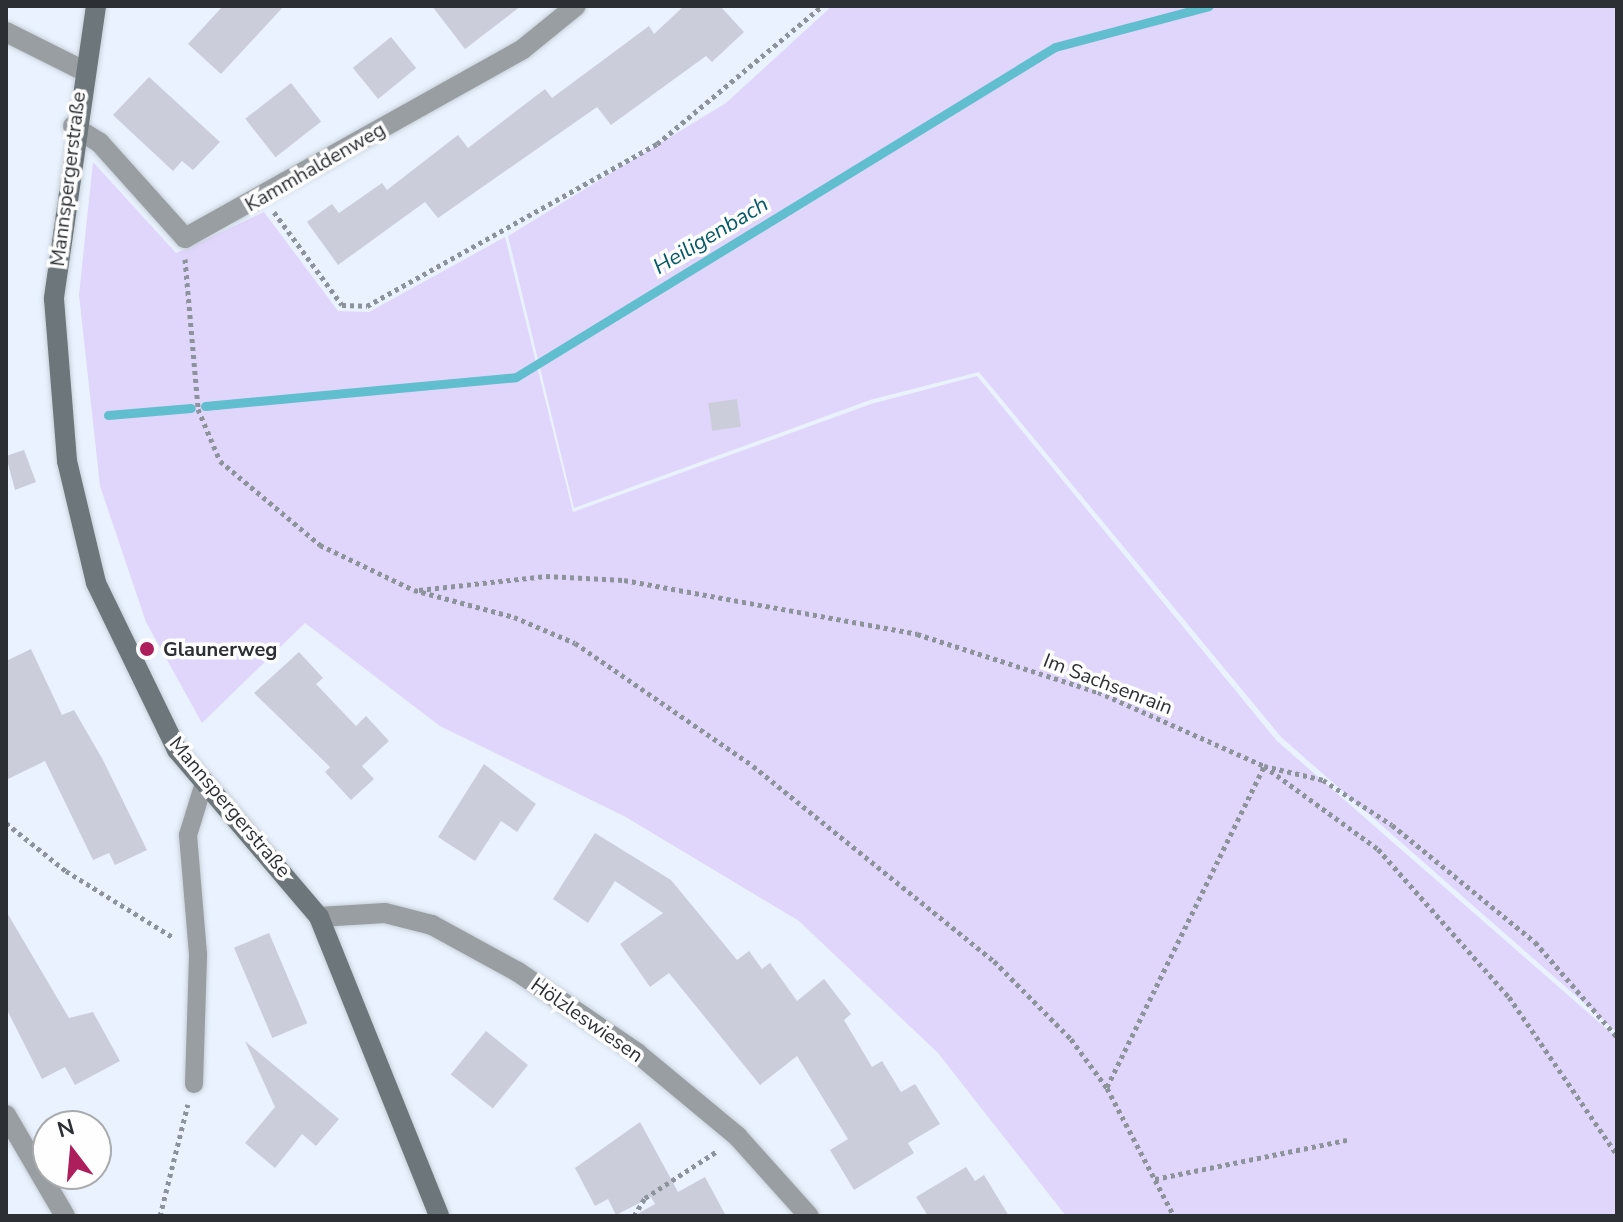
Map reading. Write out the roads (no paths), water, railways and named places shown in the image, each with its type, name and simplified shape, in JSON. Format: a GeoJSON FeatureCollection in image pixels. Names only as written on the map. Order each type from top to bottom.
{"type":"FeatureCollection","features":[{"type":"Feature","properties":{"kind":"street","name":"Mannspergerstraße"},"geometry":{"type":"LineString","coordinates":[[96,6],[73,126],[54,299],[67,461],[117,636],[146,697],[204,783],[319,917],[439,1216]]}},
{"type":"Feature","properties":{"kind":"street","name":"Kammhaldenweg"},"geometry":{"type":"LineString","coordinates":[[73,126],[99,142],[185,238],[523,49],[576,6]]}},
{"type":"Feature","properties":{"kind":"street"},"geometry":{"type":"LineString","coordinates":[[6,32],[82,70]]}},
{"type":"Feature","properties":{"kind":"street","name":"Hölzleswiesen"},"geometry":{"type":"LineString","coordinates":[[319,917],[385,913],[432,925],[518,972],[637,1053],[738,1137],[809,1216]]}},
{"type":"Feature","properties":{"kind":"street"},"geometry":{"type":"LineString","coordinates":[[6,1115],[65,1216]]}},
{"type":"Feature","properties":{"kind":"lane"},"geometry":{"type":"LineString","coordinates":[[194,1084],[198,954],[188,835],[204,783]]}},
{"type":"Feature","properties":{"kind":"waterway","name":"Heiligenbach"},"geometry":{"type":"LineString","coordinates":[[205,406],[516,377],[1055,47],[1209,6]]}},
{"type":"Feature","properties":{"kind":"waterway","name":"Heiligenbach"},"geometry":{"type":"LineString","coordinates":[[108,415],[191,408]]}},
{"type":"Feature","properties":{"kind":"place","name":"Glaunerweg"},"geometry":{"type":"Point","coordinates":[147,649]}}]}
